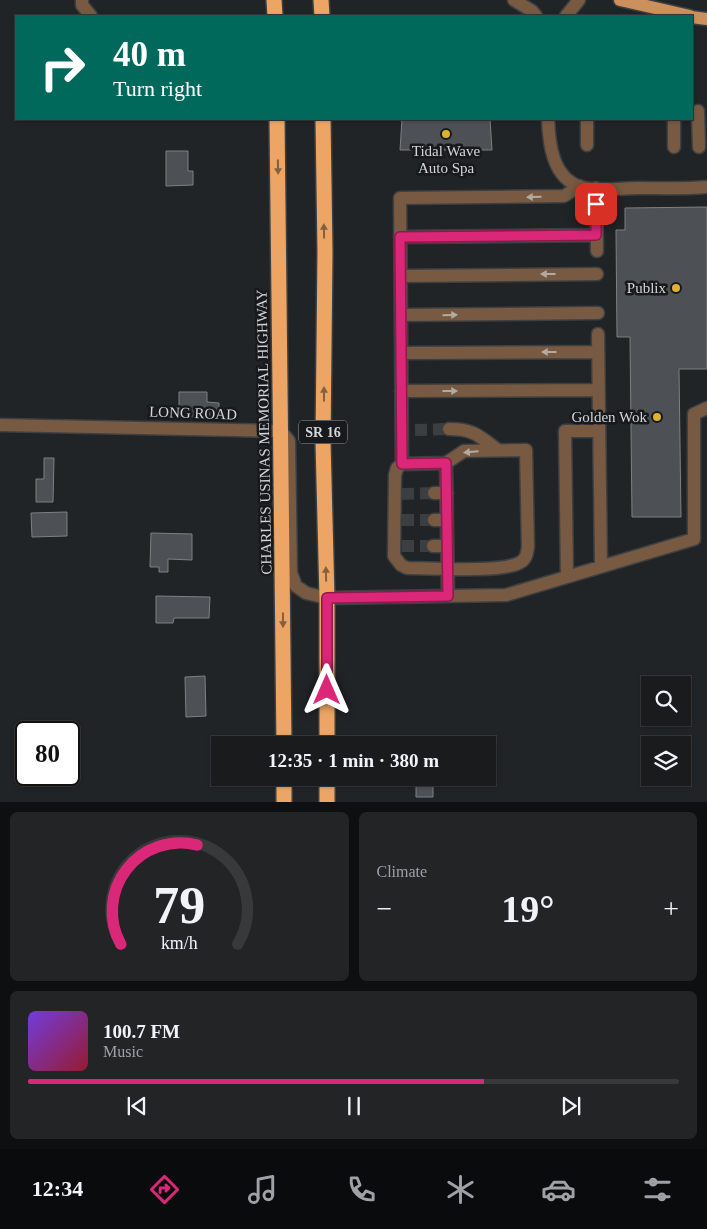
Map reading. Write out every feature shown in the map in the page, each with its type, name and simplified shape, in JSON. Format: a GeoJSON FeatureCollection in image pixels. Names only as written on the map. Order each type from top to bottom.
{"type":"FeatureCollection","features":[{"type":"Feature","properties":{"kind":"highway"},"geometry":{"type":"LineString","coordinates":[[274,0],[275,15]]}},
{"type":"Feature","properties":{"kind":"highway"},"geometry":{"type":"LineString","coordinates":[[321,0],[322,15]]}},
{"type":"Feature","properties":{"kind":"highway","name":"SR 16"},"geometry":{"type":"LineString","coordinates":[[323,120],[325,252],[323,442],[327,598],[327,736]]}},
{"type":"Feature","properties":{"kind":"highway","name":"CHARLES USINAS MEMORIAL HIGHWAY"},"geometry":{"type":"LineString","coordinates":[[274,121],[281,431],[284,736]]}},
{"type":"Feature","properties":{"kind":"highway"},"geometry":{"type":"LineString","coordinates":[[284,786],[284,802]]}},
{"type":"Feature","properties":{"kind":"highway"},"geometry":{"type":"LineString","coordinates":[[327,786],[327,802]]}},
{"type":"Feature","properties":{"kind":"main road"},"geometry":{"type":"LineString","coordinates":[[620,0],[686,15]]}},
{"type":"Feature","properties":{"kind":"main road"},"geometry":{"type":"LineString","coordinates":[[693,17],[707,19]]}},
{"type":"Feature","properties":{"kind":"street"},"geometry":{"type":"LineString","coordinates":[[82,0],[82,5],[91,15]]}},
{"type":"Feature","properties":{"kind":"street"},"geometry":{"type":"LineString","coordinates":[[514,0],[535,15]]}},
{"type":"Feature","properties":{"kind":"street"},"geometry":{"type":"LineString","coordinates":[[567,15],[579,0]]}},
{"type":"Feature","properties":{"kind":"street"},"geometry":{"type":"LineString","coordinates":[[698,111],[699,147]]}},
{"type":"Feature","properties":{"kind":"street"},"geometry":{"type":"LineString","coordinates":[[548,120],[550,147],[555,161],[563,175],[571,182],[580,186],[596,188],[707,186]]}},
{"type":"Feature","properties":{"kind":"street"},"geometry":{"type":"LineString","coordinates":[[587,120],[587,145]]}},
{"type":"Feature","properties":{"kind":"street"},"geometry":{"type":"LineString","coordinates":[[674,120],[674,146]]}},
{"type":"Feature","properties":{"kind":"street"},"geometry":{"type":"LineString","coordinates":[[402,464],[400,198],[564,196],[580,186]]}},
{"type":"Feature","properties":{"kind":"street"},"geometry":{"type":"LineString","coordinates":[[596,188],[596,251]]}},
{"type":"Feature","properties":{"kind":"street"},"geometry":{"type":"LineString","coordinates":[[400,237],[596,235]]}},
{"type":"Feature","properties":{"kind":"street"},"geometry":{"type":"LineString","coordinates":[[400,276],[597,274]]}},
{"type":"Feature","properties":{"kind":"street"},"geometry":{"type":"LineString","coordinates":[[401,315],[598,313]]}},
{"type":"Feature","properties":{"kind":"street"},"geometry":{"type":"LineString","coordinates":[[598,334],[601,566]]}},
{"type":"Feature","properties":{"kind":"street"},"geometry":{"type":"LineString","coordinates":[[401,353],[598,352]]}},
{"type":"Feature","properties":{"kind":"street"},"geometry":{"type":"LineString","coordinates":[[402,391],[598,390]]}},
{"type":"Feature","properties":{"kind":"street"},"geometry":{"type":"LineString","coordinates":[[281,431],[289,441],[291,573],[296,586],[306,593],[327,598],[506,594],[694,539],[694,414],[707,408]]}},
{"type":"Feature","properties":{"kind":"street","name":"LONG ROAD"},"geometry":{"type":"LineString","coordinates":[[0,425],[281,431]]}},
{"type":"Feature","properties":{"kind":"street"},"geometry":{"type":"LineString","coordinates":[[448,430],[463,429],[474,432],[498,450]]}},
{"type":"Feature","properties":{"kind":"street"},"geometry":{"type":"LineString","coordinates":[[402,430],[415,430]]}},
{"type":"Feature","properties":{"kind":"street"},"geometry":{"type":"LineString","coordinates":[[567,577],[566,430],[599,430]]}},
{"type":"Feature","properties":{"kind":"street"},"geometry":{"type":"LineString","coordinates":[[498,450],[526,450],[528,547],[526,558],[519,563],[502,568],[407,568],[401,565],[394,556],[398,546],[398,494],[395,475],[397,468],[402,464],[446,463],[464,452],[498,450]]}},
{"type":"Feature","properties":{"kind":"street"},"geometry":{"type":"LineString","coordinates":[[446,463],[440,493],[447,520],[448,596]]}},
{"type":"Feature","properties":{"kind":"street"},"geometry":{"type":"LineString","coordinates":[[434,520],[447,520]]}},
{"type":"Feature","properties":{"kind":"street"},"geometry":{"type":"LineString","coordinates":[[433,546],[447,546]]}},
{"type":"Feature","properties":{"kind":"building","name":"Tidal Wave Auto Spa"},"geometry":{"type":"Polygon","coordinates":[[[402,120],[490,120],[492,150],[400,150],[402,120]]]}},
{"type":"Feature","properties":{"kind":"building"},"geometry":{"type":"Polygon","coordinates":[[[166,151],[188,151],[188,171],[193,171],[193,185],[166,186],[166,151]]]}},
{"type":"Feature","properties":{"kind":"building"},"geometry":{"type":"Polygon","coordinates":[[[707,207],[707,369],[679,369],[681,517],[632,517],[630,337],[617,337],[616,230],[625,230],[625,208],[707,207]]]}},
{"type":"Feature","properties":{"kind":"building"},"geometry":{"type":"Polygon","coordinates":[[[179,392],[207,392],[207,402],[219,403],[219,417],[179,417],[179,392]]]}},
{"type":"Feature","properties":{"kind":"building"},"geometry":{"type":"Polygon","coordinates":[[[44,458],[54,458],[53,502],[36,502],[36,479],[44,479],[44,458]]]}},
{"type":"Feature","properties":{"kind":"building"},"geometry":{"type":"Polygon","coordinates":[[[67,512],[67,536],[32,537],[31,513],[67,512]]]}},
{"type":"Feature","properties":{"kind":"building"},"geometry":{"type":"Polygon","coordinates":[[[151,533],[192,534],[192,560],[168,559],[168,572],[159,572],[159,567],[150,567],[151,533]]]}},
{"type":"Feature","properties":{"kind":"building"},"geometry":{"type":"Polygon","coordinates":[[[156,596],[210,597],[209,618],[174,618],[173,623],[156,623],[156,596]]]}},
{"type":"Feature","properties":{"kind":"building"},"geometry":{"type":"Polygon","coordinates":[[[205,676],[206,716],[186,717],[185,677],[205,676]]]}},
{"type":"Feature","properties":{"kind":"building"},"geometry":{"type":"Polygon","coordinates":[[[416,786],[433,786],[433,797],[416,797],[416,786]]]}},
{"type":"Feature","properties":{"kind":"tunnel"},"geometry":{"type":"LineString","coordinates":[[415,430],[449,429]]}},
{"type":"Feature","properties":{"kind":"tunnel"},"geometry":{"type":"LineString","coordinates":[[402,494],[434,493]]}},
{"type":"Feature","properties":{"kind":"tunnel"},"geometry":{"type":"LineString","coordinates":[[402,520],[434,520]]}},
{"type":"Feature","properties":{"kind":"tunnel"},"geometry":{"type":"LineString","coordinates":[[402,546],[433,546]]}},
{"type":"Feature","properties":{"kind":"place","name":"Tidal Wave Auto Spa"},"geometry":{"type":"Point","coordinates":[446,134]}},
{"type":"Feature","properties":{"kind":"place","name":"Publix"},"geometry":{"type":"Point","coordinates":[676,288]}},
{"type":"Feature","properties":{"kind":"place","name":"Golden Wok"},"geometry":{"type":"Point","coordinates":[657,417]}},
{"type":"Feature","properties":{"kind":"route"},"geometry":{"type":"LineString","coordinates":[[327,690],[327,598],[448,596],[446,463],[402,464],[400,237],[596,235],[596,204]]}}]}
